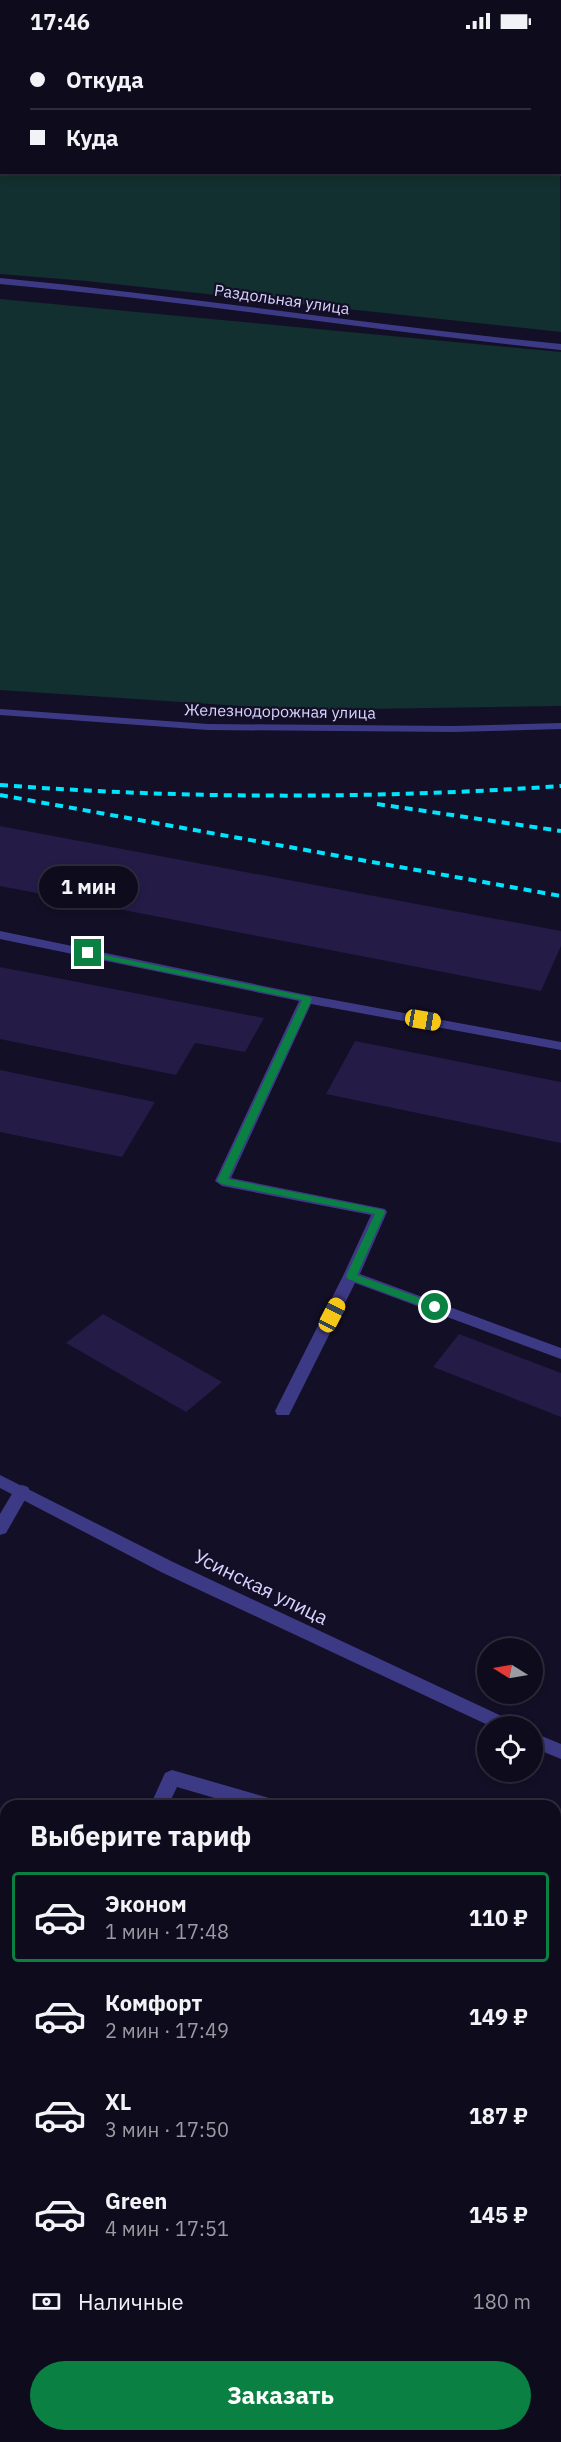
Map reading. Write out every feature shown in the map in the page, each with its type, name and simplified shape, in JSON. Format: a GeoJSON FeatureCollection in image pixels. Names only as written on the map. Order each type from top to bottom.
{"type":"FeatureCollection","features":[{"type":"Feature","properties":{"kind":"street","name":"Раздольная улица"},"geometry":{"type":"LineString","coordinates":[[0,281],[71,287],[461,338],[561,347]]}},
{"type":"Feature","properties":{"kind":"street","name":"Железнодорожная улица"},"geometry":{"type":"LineString","coordinates":[[0,712],[208,727],[454,729],[561,726]]}},
{"type":"Feature","properties":{"kind":"street"},"geometry":{"type":"LineString","coordinates":[[0,935],[307,999],[561,1046]]}},
{"type":"Feature","properties":{"kind":"street"},"geometry":{"type":"LineString","coordinates":[[283,1411],[351,1276],[380,1212],[222,1181],[307,999]]}},
{"type":"Feature","properties":{"kind":"street"},"geometry":{"type":"LineString","coordinates":[[351,1276],[561,1354]]}},
{"type":"Feature","properties":{"kind":"street","name":"Усинская улица"},"geometry":{"type":"LineString","coordinates":[[0,1480],[167,1567],[485,1716]]}},
{"type":"Feature","properties":{"kind":"street"},"geometry":{"type":"LineString","coordinates":[[0,1529],[22,1491]]}},
{"type":"Feature","properties":{"kind":"street"},"geometry":{"type":"LineString","coordinates":[[543,1743],[561,1752]]}},
{"type":"Feature","properties":{"kind":"street"},"geometry":{"type":"LineString","coordinates":[[162,1800],[172,1778],[248,1800]]}},
{"type":"Feature","properties":{"kind":"green space"},"geometry":{"type":"Polygon","coordinates":[[[0,174],[560,174],[561,332],[86,281],[0,274],[0,174]]]}},
{"type":"Feature","properties":{"kind":"green space"},"geometry":{"type":"Polygon","coordinates":[[[0,299],[561,352],[561,706],[299,710],[0,690],[0,299]]]}},
{"type":"Feature","properties":{"kind":"building"},"geometry":{"type":"Polygon","coordinates":[[[0,826],[561,931],[561,946],[541,991],[0,886],[0,826]]]}},
{"type":"Feature","properties":{"kind":"building"},"geometry":{"type":"Polygon","coordinates":[[[0,967],[264,1018],[245,1052],[195,1043],[176,1075],[0,1039],[0,967]]]}},
{"type":"Feature","properties":{"kind":"building"},"geometry":{"type":"Polygon","coordinates":[[[355,1041],[561,1082],[561,1143],[326,1094],[355,1041]]]}},
{"type":"Feature","properties":{"kind":"building"},"geometry":{"type":"Polygon","coordinates":[[[0,1070],[155,1102],[122,1157],[0,1132],[0,1070]]]}},
{"type":"Feature","properties":{"kind":"building"},"geometry":{"type":"Polygon","coordinates":[[[103,1314],[222,1382],[186,1412],[66,1343],[103,1314]]]}},
{"type":"Feature","properties":{"kind":"building"},"geometry":{"type":"Polygon","coordinates":[[[459,1334],[561,1373],[561,1417],[433,1367],[459,1334]]]}},
{"type":"Feature","properties":{"kind":"railway"},"geometry":{"type":"LineString","coordinates":[[0,785],[140,793],[280,796],[421,793],[561,786]]}},
{"type":"Feature","properties":{"kind":"railway"},"geometry":{"type":"LineString","coordinates":[[0,795],[561,896]]}},
{"type":"Feature","properties":{"kind":"railway"},"geometry":{"type":"LineString","coordinates":[[377,804],[561,831]]}},
{"type":"Feature","properties":{"kind":"route"},"geometry":{"type":"LineString","coordinates":[[88,953],[307,999],[222,1181],[380,1212],[351,1276],[435,1307]]}}]}
